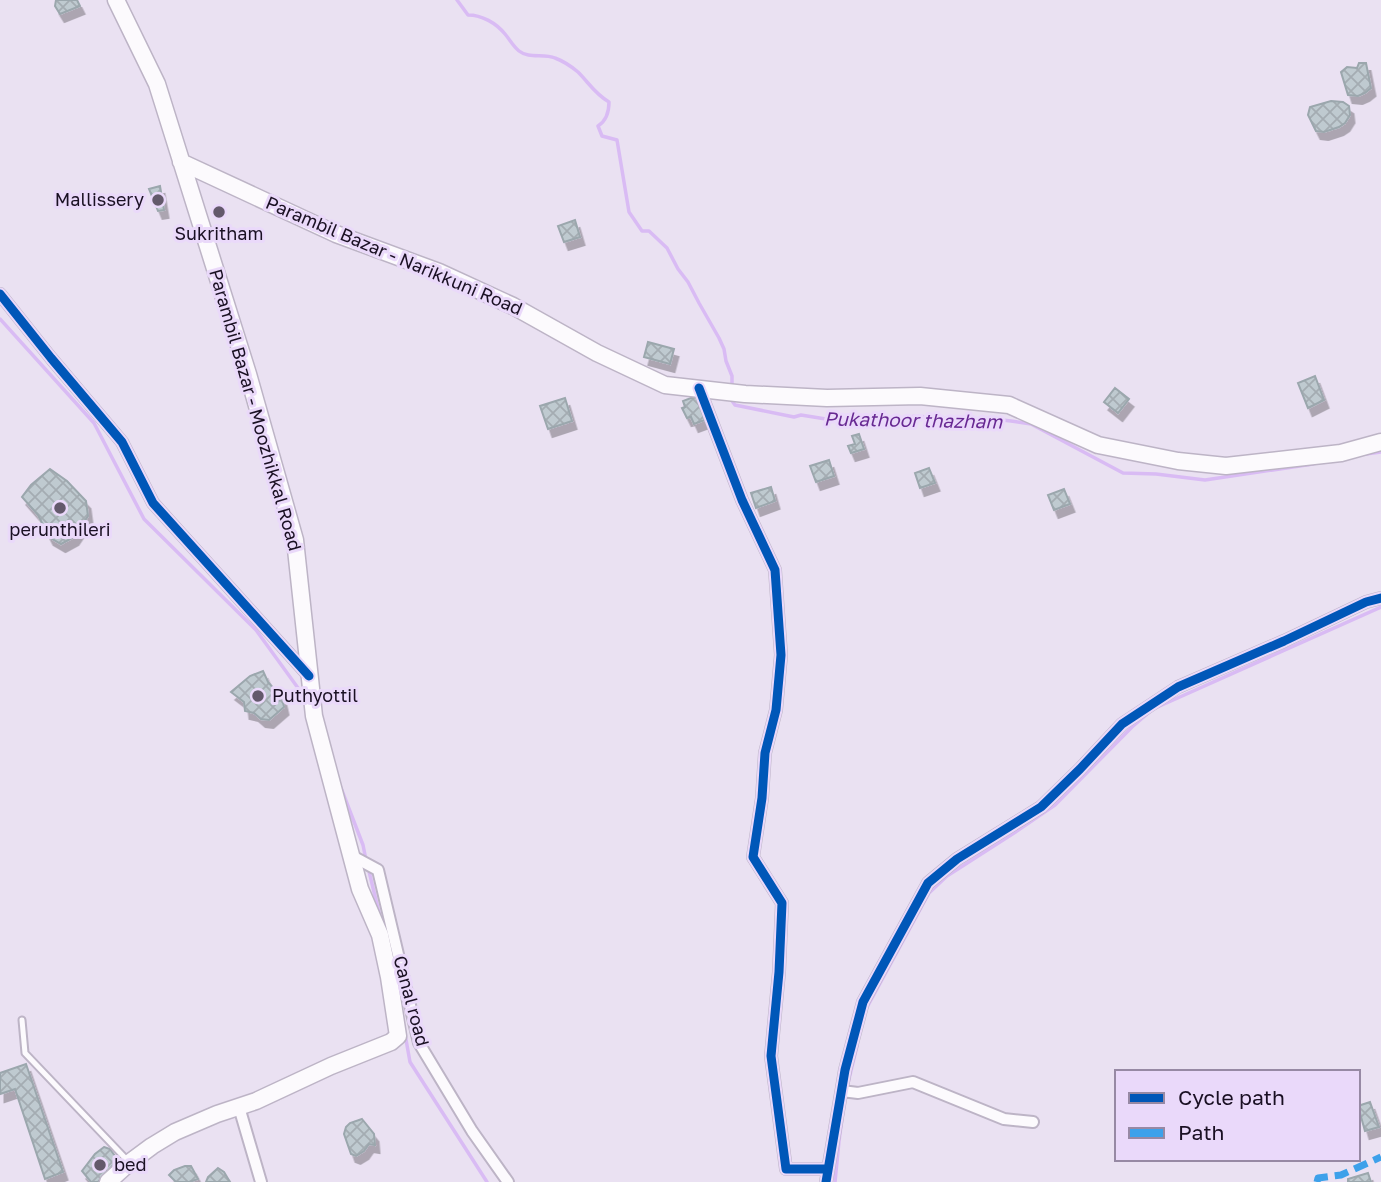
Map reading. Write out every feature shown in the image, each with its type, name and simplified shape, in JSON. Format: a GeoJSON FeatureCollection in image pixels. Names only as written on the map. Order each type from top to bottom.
{"type":"FeatureCollection","features":[{"type":"Feature","properties":{"kind":"main road","name":"Parambil Bazar - Moozhikkal Road"},"geometry":{"type":"LineString","coordinates":[[108,1182],[129,1163],[175,1132],[256,1101],[391,1042],[398,1036],[380,936],[360,889],[313,716],[295,540],[248,374],[157,84],[116,0]]}},
{"type":"Feature","properties":{"kind":"main road","name":"Parambil Bazar - Narikkuni Road"},"geometry":{"type":"LineString","coordinates":[[181,162],[336,234],[439,272],[513,306],[597,353],[665,384],[745,394],[827,398],[920,396],[1009,405],[1098,445],[1178,461],[1226,467],[1341,453],[1381,442]]}},
{"type":"Feature","properties":{"kind":"street"},"geometry":{"type":"LineString","coordinates":[[0,294],[122,442],[153,503],[309,676]]}},
{"type":"Feature","properties":{"kind":"street"},"geometry":{"type":"LineString","coordinates":[[699,388],[742,500],[775,570],[781,655],[776,710],[765,753],[762,798],[753,857],[782,903],[771,1056],[786,1169],[827,1169]]}},
{"type":"Feature","properties":{"kind":"street"},"geometry":{"type":"LineString","coordinates":[[826,1182],[845,1070],[863,1002],[928,883],[957,859],[1041,807],[1122,724],[1178,687],[1381,598]]}},
{"type":"Feature","properties":{"kind":"street","name":"Canal road"},"geometry":{"type":"LineString","coordinates":[[352,856],[379,870],[419,1043],[472,1131],[508,1182]]}},
{"type":"Feature","properties":{"kind":"street"},"geometry":{"type":"LineString","coordinates":[[842,1091],[858,1093],[914,1082],[1004,1119],[1033,1122]]}},
{"type":"Feature","properties":{"kind":"street"},"geometry":{"type":"LineString","coordinates":[[239,1107],[261,1182]]}},
{"type":"Feature","properties":{"kind":"lane"},"geometry":{"type":"LineString","coordinates":[[22,1020],[25,1054],[129,1163]]}},
{"type":"Feature","properties":{"kind":"building"},"geometry":{"type":"Polygon","coordinates":[[[56,0],[77,0],[80,6],[60,14],[55,6],[56,0]]]}},
{"type":"Feature","properties":{"kind":"building"},"geometry":{"type":"Polygon","coordinates":[[[1359,63],[1366,63],[1371,88],[1358,96],[1348,95],[1341,72],[1347,67],[1357,68],[1359,63]]]}},
{"type":"Feature","properties":{"kind":"building"},"geometry":{"type":"Polygon","coordinates":[[[1331,101],[1343,102],[1349,106],[1350,115],[1339,127],[1324,132],[1316,131],[1308,115],[1310,107],[1331,101]]]}},
{"type":"Feature","properties":{"kind":"building","name":"Mallissery"},"geometry":{"type":"Polygon","coordinates":[[[160,186],[164,210],[158,211],[149,189],[160,186]]]}},
{"type":"Feature","properties":{"kind":"building"},"geometry":{"type":"Polygon","coordinates":[[[575,220],[580,237],[564,242],[558,226],[575,220]]]}},
{"type":"Feature","properties":{"kind":"building"},"geometry":{"type":"Polygon","coordinates":[[[648,342],[674,349],[670,364],[644,357],[648,342]]]}},
{"type":"Feature","properties":{"kind":"building"},"geometry":{"type":"Polygon","coordinates":[[[1315,376],[1324,400],[1308,408],[1298,383],[1315,376]]]}},
{"type":"Feature","properties":{"kind":"building"},"geometry":{"type":"Polygon","coordinates":[[[1115,388],[1129,399],[1118,413],[1104,402],[1115,388]]]}},
{"type":"Feature","properties":{"kind":"building"},"geometry":{"type":"Polygon","coordinates":[[[696,396],[705,420],[694,424],[682,408],[685,407],[683,401],[696,396]]]}},
{"type":"Feature","properties":{"kind":"building"},"geometry":{"type":"Polygon","coordinates":[[[565,398],[572,421],[548,429],[540,406],[565,398]]]}},
{"type":"Feature","properties":{"kind":"building"},"geometry":{"type":"Polygon","coordinates":[[[859,434],[864,449],[851,453],[848,446],[855,444],[852,436],[859,434]]]}},
{"type":"Feature","properties":{"kind":"building"},"geometry":{"type":"Polygon","coordinates":[[[829,460],[834,476],[816,482],[810,466],[829,460]]]}},
{"type":"Feature","properties":{"kind":"building"},"geometry":{"type":"Polygon","coordinates":[[[929,468],[935,483],[920,488],[915,473],[929,468]]]}},
{"type":"Feature","properties":{"kind":"building","name":"perunthileri"},"geometry":{"type":"Polygon","coordinates":[[[50,469],[67,481],[86,501],[88,516],[74,537],[61,544],[49,537],[38,515],[22,497],[31,485],[50,469]]]}},
{"type":"Feature","properties":{"kind":"building"},"geometry":{"type":"Polygon","coordinates":[[[771,487],[775,501],[756,508],[751,493],[771,487]]]}},
{"type":"Feature","properties":{"kind":"building"},"geometry":{"type":"Polygon","coordinates":[[[1064,489],[1070,504],[1054,510],[1048,495],[1064,489]]]}},
{"type":"Feature","properties":{"kind":"building","name":"Puthyottil"},"geometry":{"type":"Polygon","coordinates":[[[263,671],[268,682],[282,698],[284,707],[269,720],[245,711],[244,702],[231,692],[250,676],[263,671]]]}},
{"type":"Feature","properties":{"kind":"building"},"geometry":{"type":"Polygon","coordinates":[[[26,1064],[63,1172],[45,1179],[15,1089],[0,1094],[0,1073],[26,1064]]]}},
{"type":"Feature","properties":{"kind":"building"},"geometry":{"type":"Polygon","coordinates":[[[1370,1102],[1379,1127],[1365,1131],[1360,1105],[1370,1102]]]}},
{"type":"Feature","properties":{"kind":"building"},"geometry":{"type":"Polygon","coordinates":[[[362,1119],[374,1134],[375,1145],[369,1144],[356,1156],[351,1154],[344,1134],[350,1123],[362,1119]]]}},
{"type":"Feature","properties":{"kind":"building","name":"bed"},"geometry":{"type":"Polygon","coordinates":[[[104,1147],[110,1149],[117,1159],[116,1162],[98,1182],[91,1182],[82,1171],[104,1147]]]}},
{"type":"Feature","properties":{"kind":"building"},"geometry":{"type":"Polygon","coordinates":[[[185,1166],[191,1166],[198,1179],[176,1182],[169,1175],[185,1166]]]}},
{"type":"Feature","properties":{"kind":"building"},"geometry":{"type":"Polygon","coordinates":[[[218,1168],[230,1182],[206,1182],[208,1177],[218,1168]]]}},
{"type":"Feature","properties":{"kind":"building"},"geometry":{"type":"Polygon","coordinates":[[[1368,1173],[1371,1182],[1348,1182],[1348,1179],[1368,1173]]]}},
{"type":"Feature","properties":{"kind":"waterway","name":"Pukathoor thazham"},"geometry":{"type":"LineString","coordinates":[[457,0],[468,15],[483,18],[497,26],[519,51],[551,57],[570,66],[609,102],[607,116],[598,126],[602,136],[617,140],[629,212],[642,231],[649,231],[667,248],[688,282],[724,349],[732,376],[732,387]]}},
{"type":"Feature","properties":{"kind":"waterway"},"geometry":{"type":"LineString","coordinates":[[0,319],[94,423],[144,519],[256,630],[306,699]]}},
{"type":"Feature","properties":{"kind":"waterway","name":"Pukathoor thazham"},"geometry":{"type":"LineString","coordinates":[[730,398],[735,405],[794,417],[801,415],[876,423],[915,416],[964,420],[993,419],[1031,424],[1123,473],[1205,480],[1313,464]]}},
{"type":"Feature","properties":{"kind":"waterway","name":"Pukathoor thazham"},"geometry":{"type":"LineString","coordinates":[[1366,454],[1381,452]]}},
{"type":"Feature","properties":{"kind":"waterway"},"geometry":{"type":"LineString","coordinates":[[865,1011],[929,893],[947,876],[1055,805],[1153,709],[1381,607]]}},
{"type":"Feature","properties":{"kind":"waterway"},"geometry":{"type":"LineString","coordinates":[[341,788],[366,860]]}},
{"type":"Feature","properties":{"kind":"waterway"},"geometry":{"type":"LineString","coordinates":[[368,867],[380,917]]}},
{"type":"Feature","properties":{"kind":"waterway"},"geometry":{"type":"LineString","coordinates":[[405,1034],[410,1062],[487,1182]]}},
{"type":"Feature","properties":{"kind":"waterway"},"geometry":{"type":"LineString","coordinates":[[848,1083],[857,1046]]}},
{"type":"Feature","properties":{"kind":"waterway"},"geometry":{"type":"LineString","coordinates":[[835,1182],[844,1104]]}},
{"type":"Feature","properties":{"kind":"marked path"},"geometry":{"type":"LineString","coordinates":[[1317,1182],[1318,1178],[1341,1175],[1381,1157]]}},
{"type":"Feature","properties":{"kind":"cycle path"},"geometry":{"type":"LineString","coordinates":[[0,294],[122,442],[153,503],[309,676]]}},
{"type":"Feature","properties":{"kind":"cycle path"},"geometry":{"type":"LineString","coordinates":[[699,388],[742,500],[775,570],[781,655],[776,710],[765,753],[762,798],[753,857],[782,903],[771,1056],[786,1169],[827,1169]]}},
{"type":"Feature","properties":{"kind":"cycle path"},"geometry":{"type":"LineString","coordinates":[[826,1182],[845,1070],[863,1002],[928,883],[957,859],[1041,807],[1122,724],[1178,687],[1366,602],[1381,598]]}},
{"type":"Feature","properties":{"kind":"place","name":"Mallissery"},"geometry":{"type":"Point","coordinates":[158,200]}},
{"type":"Feature","properties":{"kind":"place","name":"Sukritham"},"geometry":{"type":"Point","coordinates":[219,212]}},
{"type":"Feature","properties":{"kind":"place","name":"perunthileri"},"geometry":{"type":"Point","coordinates":[60,508]}},
{"type":"Feature","properties":{"kind":"place","name":"Puthyottil"},"geometry":{"type":"Point","coordinates":[258,696]}},
{"type":"Feature","properties":{"kind":"place","name":"bed"},"geometry":{"type":"Point","coordinates":[100,1165]}}]}
